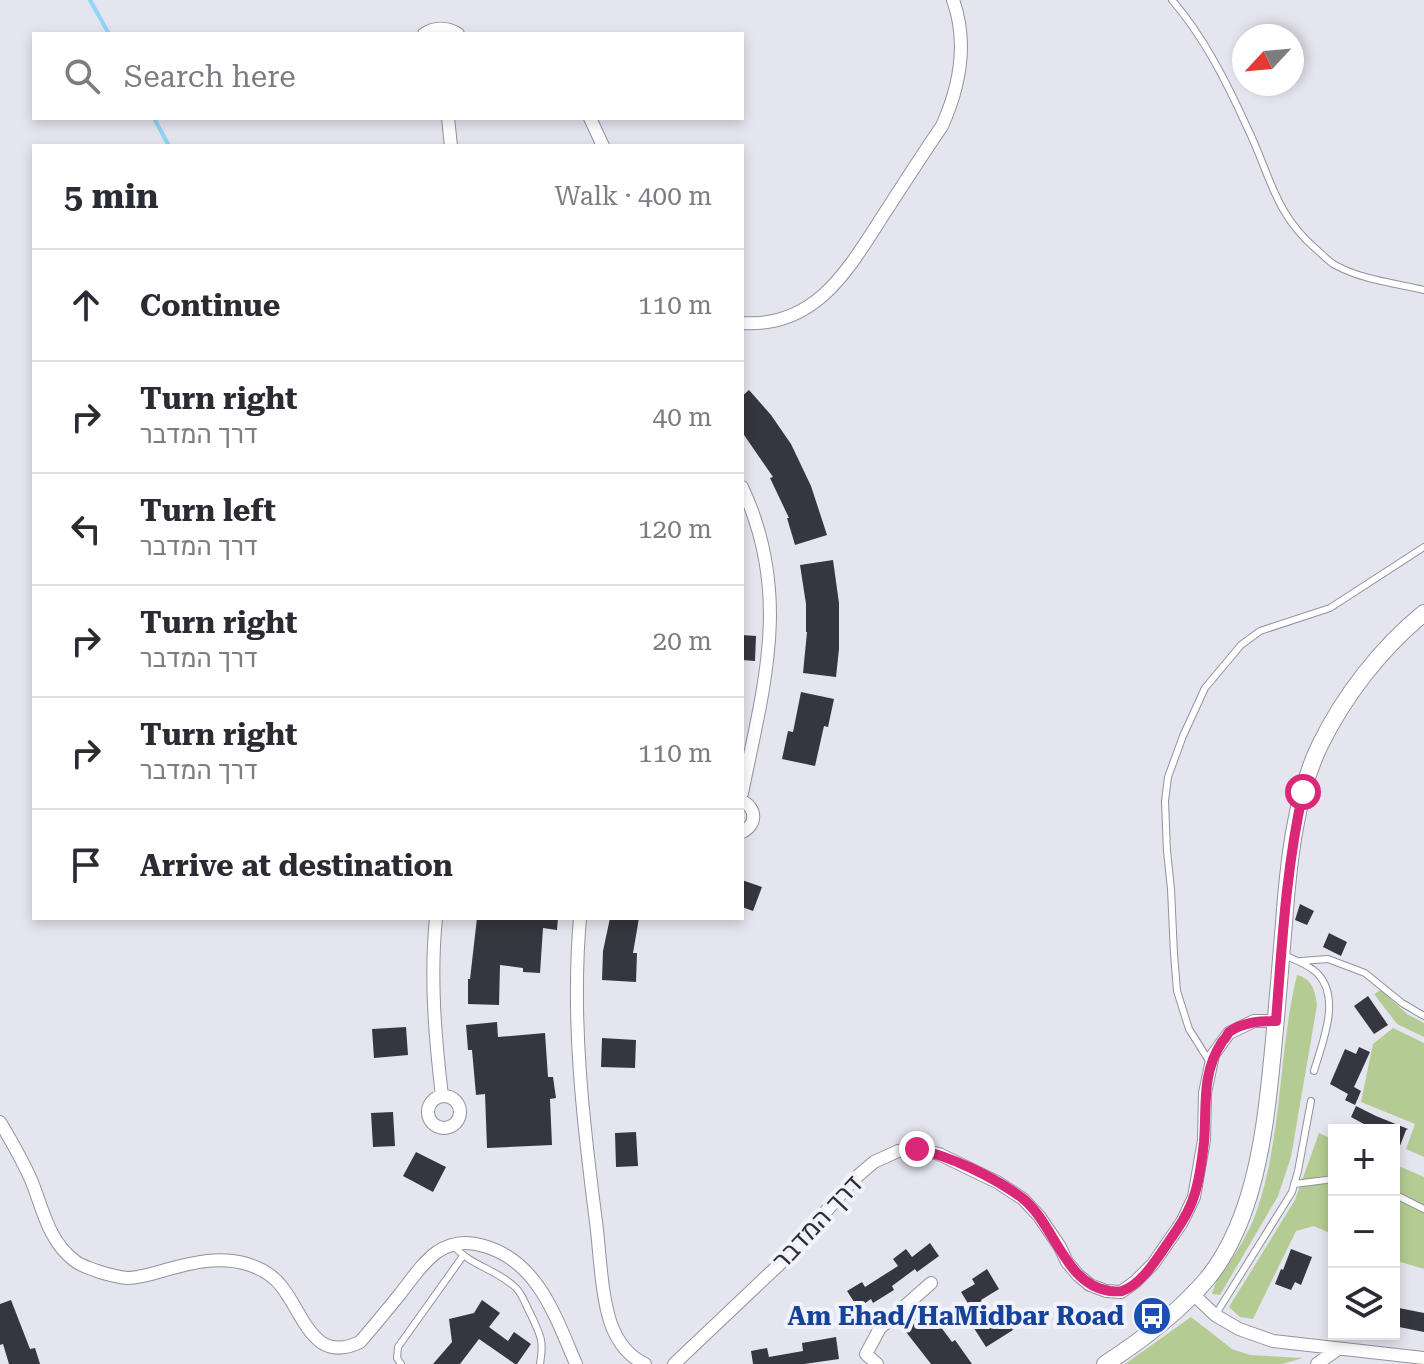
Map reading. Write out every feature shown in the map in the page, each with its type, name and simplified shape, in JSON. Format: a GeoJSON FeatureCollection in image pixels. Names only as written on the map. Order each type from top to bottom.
{"type":"FeatureCollection","features":[{"type":"Feature","properties":{"kind":"street"},"geometry":{"type":"LineString","coordinates":[[744,323],[781,319],[806,309],[828,292],[848,269],[942,126],[952,104],[961,55],[960,30],[953,0]]}},
{"type":"Feature","properties":{"kind":"street"},"geometry":{"type":"LineString","coordinates":[[428,32],[441,28],[452,32]]}},
{"type":"Feature","properties":{"kind":"street"},"geometry":{"type":"LineString","coordinates":[[448,120],[451,144]]}},
{"type":"Feature","properties":{"kind":"street"},"geometry":{"type":"LineString","coordinates":[[591,120],[602,144]]}},
{"type":"Feature","properties":{"kind":"street"},"geometry":{"type":"LineString","coordinates":[[744,492],[764,549],[770,580],[771,613],[765,679],[744,783]]}},
{"type":"Feature","properties":{"kind":"street"},"geometry":{"type":"LineString","coordinates":[[1105,1364],[1134,1345],[1208,1278],[1226,1250],[1244,1210],[1265,1129],[1287,884],[1303,792],[1319,747],[1339,712],[1386,649],[1424,613]]}},
{"type":"Feature","properties":{"kind":"street"},"geometry":{"type":"LineString","coordinates":[[744,802],[749,805],[754,817],[751,826],[744,831]]}},
{"type":"Feature","properties":{"kind":"street"},"geometry":{"type":"LineString","coordinates":[[436,920],[433,998],[442,1096]]}},
{"type":"Feature","properties":{"kind":"street"},"geometry":{"type":"LineString","coordinates":[[580,920],[579,1060],[606,1299],[618,1340],[631,1357],[645,1364]]}},
{"type":"Feature","properties":{"kind":"street","name":"דרך המדבר"},"geometry":{"type":"LineString","coordinates":[[674,1364],[786,1258],[853,1180],[874,1162],[898,1151],[917,1149],[939,1154],[997,1182],[1023,1199],[1039,1216],[1078,1275],[1090,1285],[1121,1292],[1153,1264],[1182,1222],[1194,1197],[1204,1140],[1205,1093],[1213,1055],[1229,1033],[1254,1021],[1276,1021]]}},
{"type":"Feature","properties":{"kind":"street"},"geometry":{"type":"LineString","coordinates":[[0,1122],[17,1149],[53,1235],[61,1249],[77,1263],[127,1278],[209,1260],[233,1260],[250,1265],[266,1272],[281,1285],[320,1342],[335,1349],[349,1348],[360,1342],[418,1270],[437,1252],[471,1242],[496,1249],[530,1274],[545,1296],[576,1364]]}},
{"type":"Feature","properties":{"kind":"street"},"geometry":{"type":"LineString","coordinates":[[876,1364],[866,1354],[880,1328],[931,1283]]}},
{"type":"Feature","properties":{"kind":"street"},"geometry":{"type":"LineString","coordinates":[[1193,1294],[1215,1315],[1239,1329],[1273,1341],[1424,1358]]}},
{"type":"Feature","properties":{"kind":"street"},"geometry":{"type":"LineString","coordinates":[[1317,1364],[1338,1349]]}},
{"type":"Feature","properties":{"kind":"lane"},"geometry":{"type":"LineString","coordinates":[[1172,0],[1189,19],[1220,73],[1249,129],[1268,182],[1283,212],[1307,241],[1334,264],[1360,276],[1424,290]]}},
{"type":"Feature","properties":{"kind":"lane"},"geometry":{"type":"LineString","coordinates":[[1211,1064],[1189,1029],[1177,991],[1165,801],[1168,777],[1183,736],[1205,688],[1241,645],[1260,631],[1330,608],[1424,547]]}},
{"type":"Feature","properties":{"kind":"lane"},"geometry":{"type":"LineString","coordinates":[[1281,954],[1308,966],[1320,976],[1328,995],[1328,1017],[1314,1071]]}},
{"type":"Feature","properties":{"kind":"lane"},"geometry":{"type":"LineString","coordinates":[[1298,962],[1328,959],[1365,973],[1402,1003],[1424,1016]]}},
{"type":"Feature","properties":{"kind":"lane"},"geometry":{"type":"LineString","coordinates":[[1215,1315],[1292,1192],[1311,1101]]}},
{"type":"Feature","properties":{"kind":"lane"},"geometry":{"type":"LineString","coordinates":[[1294,1184],[1328,1180]]}},
{"type":"Feature","properties":{"kind":"lane"},"geometry":{"type":"LineString","coordinates":[[1398,1196],[1424,1209]]}},
{"type":"Feature","properties":{"kind":"lane"},"geometry":{"type":"LineString","coordinates":[[453,1245],[463,1256],[518,1290],[542,1338],[540,1364]]}},
{"type":"Feature","properties":{"kind":"lane"},"geometry":{"type":"LineString","coordinates":[[401,1364],[397,1358],[398,1347],[463,1256]]}},
{"type":"Feature","properties":{"kind":"green space"},"geometry":{"type":"Polygon","coordinates":[[[1297,975],[1312,986],[1317,1005],[1291,1157],[1278,1196],[1220,1295],[1212,1294],[1220,1275],[1249,1230],[1265,1184],[1297,975]]]}},
{"type":"Feature","properties":{"kind":"green space"},"geometry":{"type":"Polygon","coordinates":[[[1381,990],[1407,1014],[1424,1023],[1424,1037],[1397,1024],[1374,994],[1381,990]]]}},
{"type":"Feature","properties":{"kind":"green space"},"geometry":{"type":"Polygon","coordinates":[[[1393,1028],[1424,1043],[1424,1157],[1406,1149],[1415,1124],[1361,1102],[1373,1044],[1393,1028]]]}},
{"type":"Feature","properties":{"kind":"green space"},"geometry":{"type":"Polygon","coordinates":[[[1319,1133],[1328,1137],[1328,1232],[1314,1226],[1296,1231],[1253,1319],[1240,1317],[1229,1307],[1295,1200],[1319,1133]]]}},
{"type":"Feature","properties":{"kind":"green space"},"geometry":{"type":"Polygon","coordinates":[[[1400,1167],[1424,1177],[1424,1269],[1400,1262],[1400,1167]]]}},
{"type":"Feature","properties":{"kind":"green space"},"geometry":{"type":"Polygon","coordinates":[[[1191,1317],[1232,1349],[1250,1355],[1303,1358],[1282,1364],[1125,1364],[1191,1317]]]}},
{"type":"Feature","properties":{"kind":"building"},"geometry":{"type":"Polygon","coordinates":[[[749,390],[791,444],[811,486],[827,535],[795,545],[789,518],[770,478],[773,477],[744,435],[744,394],[749,390]]]}},
{"type":"Feature","properties":{"kind":"building"},"geometry":{"type":"Polygon","coordinates":[[[833,560],[839,603],[836,677],[803,673],[807,632],[800,565],[833,560]]]}},
{"type":"Feature","properties":{"kind":"building"},"geometry":{"type":"Polygon","coordinates":[[[744,635],[756,636],[755,661],[744,660],[744,635]]]}},
{"type":"Feature","properties":{"kind":"building"},"geometry":{"type":"Polygon","coordinates":[[[801,692],[834,699],[815,766],[782,759],[788,731],[793,732],[801,692]]]}},
{"type":"Feature","properties":{"kind":"building"},"geometry":{"type":"Polygon","coordinates":[[[744,881],[762,887],[753,911],[744,908],[744,881]]]}},
{"type":"Feature","properties":{"kind":"building"},"geometry":{"type":"Polygon","coordinates":[[[1300,904],[1314,911],[1307,925],[1295,920],[1300,904]]]}},
{"type":"Feature","properties":{"kind":"building"},"geometry":{"type":"Polygon","coordinates":[[[477,920],[558,920],[557,930],[543,928],[540,973],[500,965],[499,1005],[468,1004],[477,920]]]}},
{"type":"Feature","properties":{"kind":"building"},"geometry":{"type":"Polygon","coordinates":[[[610,920],[639,920],[633,953],[637,953],[636,982],[602,980],[603,951],[610,920]]]}},
{"type":"Feature","properties":{"kind":"building"},"geometry":{"type":"Polygon","coordinates":[[[1329,933],[1347,942],[1341,956],[1323,947],[1329,933]]]}},
{"type":"Feature","properties":{"kind":"building"},"geometry":{"type":"Polygon","coordinates":[[[1368,996],[1388,1025],[1374,1034],[1354,1006],[1368,996]]]}},
{"type":"Feature","properties":{"kind":"building"},"geometry":{"type":"Polygon","coordinates":[[[497,1022],[498,1037],[545,1033],[548,1077],[553,1077],[556,1098],[550,1099],[552,1145],[487,1148],[485,1094],[476,1095],[472,1050],[468,1050],[466,1025],[497,1022]]]}},
{"type":"Feature","properties":{"kind":"building"},"geometry":{"type":"Polygon","coordinates":[[[406,1027],[408,1055],[374,1058],[372,1029],[406,1027]]]}},
{"type":"Feature","properties":{"kind":"building"},"geometry":{"type":"Polygon","coordinates":[[[602,1038],[636,1040],[635,1068],[601,1067],[602,1038]]]}},
{"type":"Feature","properties":{"kind":"building"},"geometry":{"type":"Polygon","coordinates":[[[1359,1047],[1370,1052],[1354,1087],[1361,1091],[1355,1105],[1345,1100],[1348,1094],[1330,1084],[1345,1049],[1356,1054],[1359,1047]]]}},
{"type":"Feature","properties":{"kind":"building"},"geometry":{"type":"Polygon","coordinates":[[[1356,1106],[1396,1124],[1364,1124],[1351,1117],[1356,1106]]]}},
{"type":"Feature","properties":{"kind":"building"},"geometry":{"type":"Polygon","coordinates":[[[393,1112],[395,1146],[373,1147],[371,1113],[393,1112]]]}},
{"type":"Feature","properties":{"kind":"building"},"geometry":{"type":"Polygon","coordinates":[[[1400,1126],[1406,1130],[1400,1146],[1400,1126]]]}},
{"type":"Feature","properties":{"kind":"building"},"geometry":{"type":"Polygon","coordinates":[[[636,1132],[638,1166],[616,1167],[615,1133],[636,1132]]]}},
{"type":"Feature","properties":{"kind":"building"},"geometry":{"type":"Polygon","coordinates":[[[416,1152],[446,1167],[433,1192],[403,1176],[416,1152]]]}},
{"type":"Feature","properties":{"kind":"building"},"geometry":{"type":"Polygon","coordinates":[[[930,1243],[939,1256],[892,1286],[894,1290],[858,1308],[847,1291],[862,1282],[865,1287],[898,1266],[893,1259],[906,1249],[912,1257],[930,1243]]]}},
{"type":"Feature","properties":{"kind":"building"},"geometry":{"type":"Polygon","coordinates":[[[1291,1249],[1312,1257],[1301,1285],[1295,1282],[1291,1290],[1275,1284],[1291,1249]]]}},
{"type":"Feature","properties":{"kind":"building"},"geometry":{"type":"Polygon","coordinates":[[[987,1269],[999,1289],[981,1300],[992,1318],[1002,1312],[1013,1330],[986,1347],[970,1322],[977,1318],[961,1292],[975,1284],[972,1279],[987,1269]]]}},
{"type":"Feature","properties":{"kind":"building"},"geometry":{"type":"Polygon","coordinates":[[[11,1300],[30,1349],[35,1348],[40,1364],[9,1364],[3,1344],[0,1345],[0,1304],[11,1300]]]}},
{"type":"Feature","properties":{"kind":"building"},"geometry":{"type":"Polygon","coordinates":[[[482,1300],[500,1313],[489,1327],[508,1341],[514,1332],[531,1344],[517,1364],[479,1339],[460,1364],[433,1364],[452,1342],[449,1319],[474,1313],[482,1300]]]}},
{"type":"Feature","properties":{"kind":"building"},"geometry":{"type":"Polygon","coordinates":[[[923,1303],[972,1364],[931,1364],[899,1323],[923,1303]]]}},
{"type":"Feature","properties":{"kind":"building"},"geometry":{"type":"Polygon","coordinates":[[[1400,1308],[1424,1313],[1424,1332],[1400,1327],[1400,1308]]]}},
{"type":"Feature","properties":{"kind":"building"},"geometry":{"type":"Polygon","coordinates":[[[836,1337],[839,1359],[804,1364],[753,1364],[751,1351],[767,1348],[769,1357],[803,1351],[802,1343],[836,1337]]]}},
{"type":"Feature","properties":{"kind":"waterway"},"geometry":{"type":"LineString","coordinates":[[90,0],[108,32]]}},
{"type":"Feature","properties":{"kind":"waterway"},"geometry":{"type":"LineString","coordinates":[[155,120],[168,144]]}},
{"type":"Feature","properties":{"kind":"place","name":"Am Ehad/HaMidbar Road"},"geometry":{"type":"Point","coordinates":[1152,1316]}},
{"type":"Feature","properties":{"kind":"route"},"geometry":{"type":"LineString","coordinates":[[917,1149],[939,1154],[997,1182],[1023,1199],[1039,1216],[1067,1262],[1090,1285],[1121,1292],[1135,1282],[1153,1264],[1182,1222],[1194,1197],[1204,1140],[1205,1093],[1213,1055],[1229,1033],[1254,1021],[1276,1021],[1287,884],[1303,792]]}}]}
